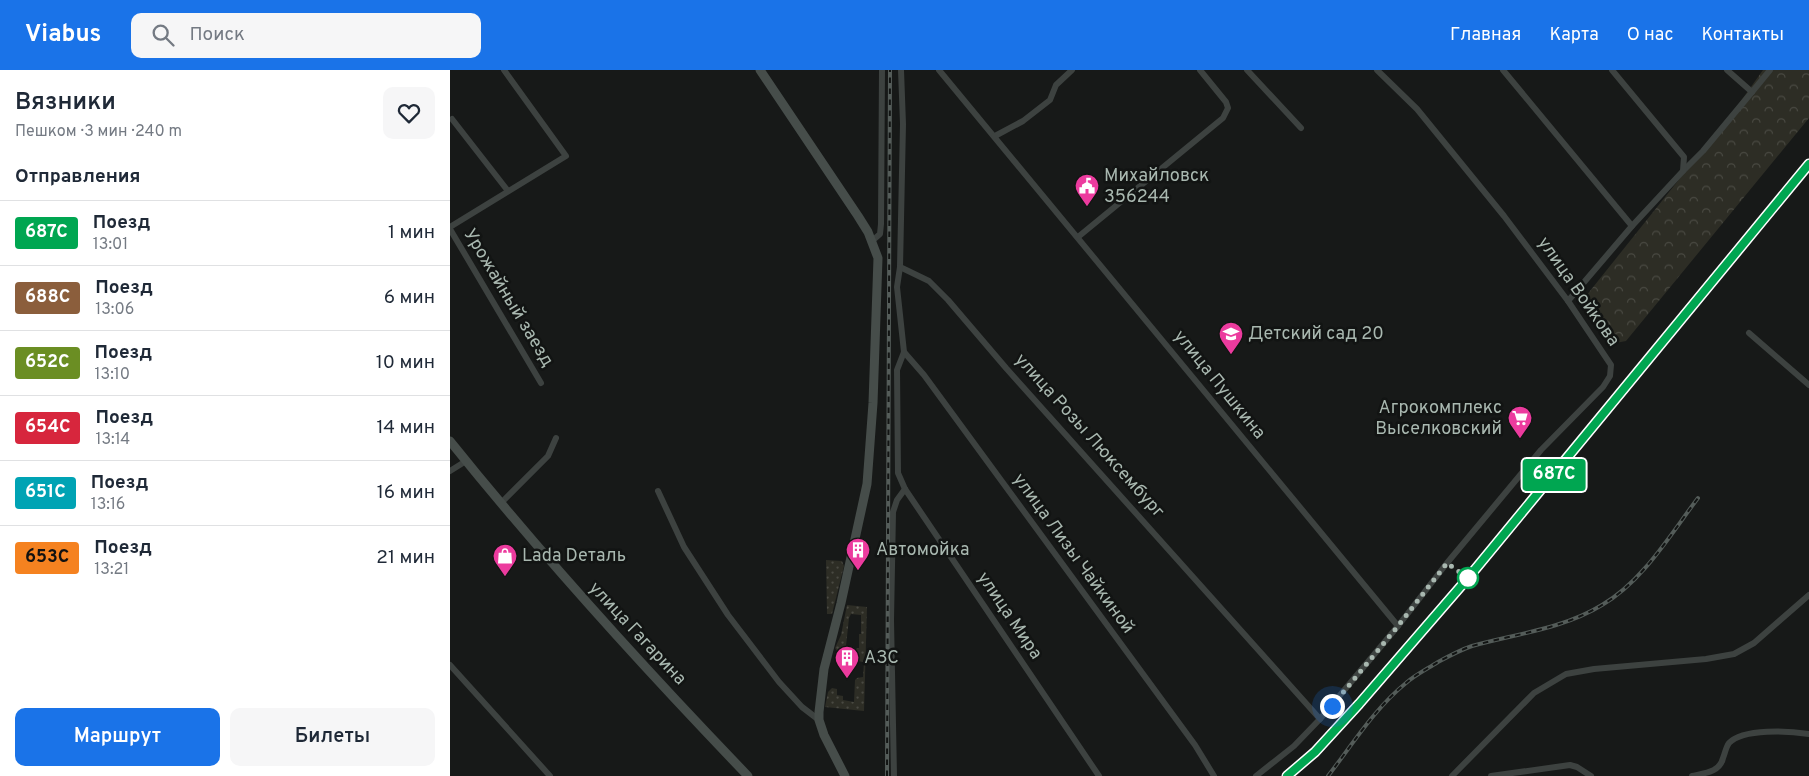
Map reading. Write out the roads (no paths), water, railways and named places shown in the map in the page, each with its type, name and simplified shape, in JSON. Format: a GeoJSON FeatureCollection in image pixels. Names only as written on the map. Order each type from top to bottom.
{"type":"FeatureCollection","features":[{"type":"Feature","properties":{"kind":"main road"},"geometry":{"type":"LineString","coordinates":[[760,70],[858,216],[872,241],[878,258],[874,403],[867,484],[841,603],[824,668],[819,720],[824,735],[845,776]]}},
{"type":"Feature","properties":{"kind":"main road","name":"улица Гагарина"},"geometry":{"type":"LineString","coordinates":[[450,441],[619,640],[748,776]]}},
{"type":"Feature","properties":{"kind":"street","name":"Урожайный заезд"},"geometry":{"type":"LineString","coordinates":[[504,70],[566,156],[450,228],[541,383]]}},
{"type":"Feature","properties":{"kind":"street"},"geometry":{"type":"LineString","coordinates":[[872,241],[880,234],[881,224],[882,70]]}},
{"type":"Feature","properties":{"kind":"street"},"geometry":{"type":"LineString","coordinates":[[902,70],[903,124],[900,267],[897,287],[904,352]]}},
{"type":"Feature","properties":{"kind":"street","name":"улица Пушкина"},"geometry":{"type":"LineString","coordinates":[[939,70],[1398,626]]}},
{"type":"Feature","properties":{"kind":"street"},"geometry":{"type":"LineString","coordinates":[[995,136],[1023,120],[1050,100],[1056,86],[1072,70]]}},
{"type":"Feature","properties":{"kind":"street"},"geometry":{"type":"LineString","coordinates":[[1078,237],[1223,118],[1228,108],[1226,102],[1200,70]]}},
{"type":"Feature","properties":{"kind":"street"},"geometry":{"type":"LineString","coordinates":[[1247,70],[1301,128]]}},
{"type":"Feature","properties":{"kind":"street","name":"улица Войкова"},"geometry":{"type":"LineString","coordinates":[[1377,70],[1417,109],[1504,216],[1568,301],[1611,365],[1610,376],[1603,386],[1540,450],[1398,626]]}},
{"type":"Feature","properties":{"kind":"street"},"geometry":{"type":"LineString","coordinates":[[1503,70],[1632,226]]}},
{"type":"Feature","properties":{"kind":"street"},"geometry":{"type":"LineString","coordinates":[[1612,70],[1684,157],[1683,170]]}},
{"type":"Feature","properties":{"kind":"street"},"geometry":{"type":"LineString","coordinates":[[1727,70],[1752,92]]}},
{"type":"Feature","properties":{"kind":"street"},"geometry":{"type":"LineString","coordinates":[[1568,301],[1632,226],[1703,151],[1770,70]]}},
{"type":"Feature","properties":{"kind":"street"},"geometry":{"type":"LineString","coordinates":[[452,119],[508,191]]}},
{"type":"Feature","properties":{"kind":"street","name":"улица Розы Люксембург"},"geometry":{"type":"LineString","coordinates":[[900,267],[929,281],[948,300],[1006,368],[1320,719]]}},
{"type":"Feature","properties":{"kind":"street"},"geometry":{"type":"LineString","coordinates":[[1749,333],[1809,385]]}},
{"type":"Feature","properties":{"kind":"street","name":"улица Мира"},"geometry":{"type":"LineString","coordinates":[[904,352],[897,370],[897,379],[898,473],[905,489],[1099,776]]}},
{"type":"Feature","properties":{"kind":"street","name":"улица Лизы Чайкиной"},"geometry":{"type":"LineString","coordinates":[[904,352],[941,399],[1195,745],[1214,776]]}},
{"type":"Feature","properties":{"kind":"street"},"geometry":{"type":"LineString","coordinates":[[501,503],[548,456],[556,438]]}},
{"type":"Feature","properties":{"kind":"street"},"geometry":{"type":"LineString","coordinates":[[450,471],[466,461]]}},
{"type":"Feature","properties":{"kind":"street"},"geometry":{"type":"LineString","coordinates":[[894,776],[891,620],[893,512],[897,500],[905,489]]}},
{"type":"Feature","properties":{"kind":"street"},"geometry":{"type":"LineString","coordinates":[[658,491],[684,547],[728,615],[779,682],[802,707],[819,720]]}},
{"type":"Feature","properties":{"kind":"street"},"geometry":{"type":"LineString","coordinates":[[1452,776],[1534,692],[1566,674],[1594,668],[1706,659],[1734,654],[1754,643],[1809,595]]}},
{"type":"Feature","properties":{"kind":"street"},"geometry":{"type":"LineString","coordinates":[[1256,776],[1294,746],[1320,719],[1398,626]]}},
{"type":"Feature","properties":{"kind":"street"},"geometry":{"type":"LineString","coordinates":[[450,665],[550,776]]}},
{"type":"Feature","properties":{"kind":"street"},"geometry":{"type":"LineString","coordinates":[[1692,776],[1717,769],[1722,763],[1726,748],[1730,742],[1741,736],[1789,731],[1809,734]]}},
{"type":"Feature","properties":{"kind":"street"},"geometry":{"type":"LineString","coordinates":[[1491,776],[1570,765],[1578,767],[1591,776]]}},
{"type":"Feature","properties":{"kind":"railway"},"geometry":{"type":"LineString","coordinates":[[887,776],[890,70]]}},
{"type":"Feature","properties":{"kind":"railway"},"geometry":{"type":"LineString","coordinates":[[1287,776],[1315,752],[1359,704],[1467,578],[1809,164]]}},
{"type":"Feature","properties":{"kind":"railway"},"geometry":{"type":"LineString","coordinates":[[1328,776],[1364,727],[1384,704],[1413,677],[1463,649],[1571,620],[1602,605],[1617,595],[1655,556],[1698,498]]}},
{"type":"Feature","properties":{"kind":"train","name":"687С"},"geometry":{"type":"LineString","coordinates":[[1287,776],[1315,752],[1359,704],[1468,578],[1809,164]]}},
{"type":"Feature","properties":{"kind":"place","name":"Михайловск 356244"},"geometry":{"type":"Point","coordinates":[1087,207]}},
{"type":"Feature","properties":{"kind":"place","name":"Детский сад 20"},"geometry":{"type":"Point","coordinates":[1231,355]}},
{"type":"Feature","properties":{"kind":"place","name":"Агрокомплекс Выселковский"},"geometry":{"type":"Point","coordinates":[1520,439]}},
{"type":"Feature","properties":{"kind":"place","name":"Автомойка"},"geometry":{"type":"Point","coordinates":[858,571]}},
{"type":"Feature","properties":{"kind":"place","name":"Lada Dеталь"},"geometry":{"type":"Point","coordinates":[505,577]}},
{"type":"Feature","properties":{"kind":"place","name":"АЗС"},"geometry":{"type":"Point","coordinates":[847,679]}}]}
